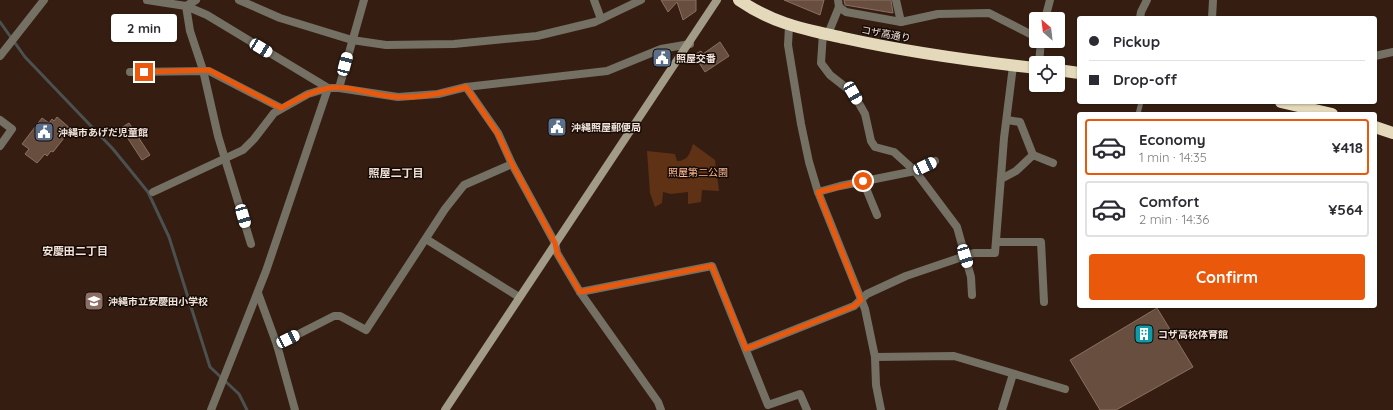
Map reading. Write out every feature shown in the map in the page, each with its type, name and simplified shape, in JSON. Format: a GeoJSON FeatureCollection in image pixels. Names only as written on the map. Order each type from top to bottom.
{"type":"FeatureCollection","features":[{"type":"Feature","properties":{"kind":"highway","name":"コザ高通り"},"geometry":{"type":"LineString","coordinates":[[739,0],[765,15],[789,26],[906,50],[1029,67]]}},
{"type":"Feature","properties":{"kind":"highway"},"geometry":{"type":"LineString","coordinates":[[1065,71],[1077,73]]}},
{"type":"Feature","properties":{"kind":"highway"},"geometry":{"type":"LineString","coordinates":[[1301,104],[1311,105],[1327,112]]}},
{"type":"Feature","properties":{"kind":"highway"},"geometry":{"type":"LineString","coordinates":[[1377,128],[1393,133]]}},
{"type":"Feature","properties":{"kind":"street"},"geometry":{"type":"LineString","coordinates":[[0,56],[44,0]]}},
{"type":"Feature","properties":{"kind":"street"},"geometry":{"type":"LineString","coordinates":[[148,0],[186,6],[207,15],[328,88]]}},
{"type":"Feature","properties":{"kind":"street"},"geometry":{"type":"LineString","coordinates":[[186,6],[196,0]]}},
{"type":"Feature","properties":{"kind":"street"},"geometry":{"type":"LineString","coordinates":[[239,0],[280,18],[352,40],[386,45],[454,44],[537,36],[601,19],[641,0]]}},
{"type":"Feature","properties":{"kind":"street"},"geometry":{"type":"LineString","coordinates":[[339,88],[364,0]]}},
{"type":"Feature","properties":{"kind":"street"},"geometry":{"type":"LineString","coordinates":[[594,0],[601,19]]}},
{"type":"Feature","properties":{"kind":"street"},"geometry":{"type":"LineString","coordinates":[[445,410],[555,243],[690,44],[717,0]]}},
{"type":"Feature","properties":{"kind":"street"},"geometry":{"type":"LineString","coordinates":[[896,0],[901,22]]}},
{"type":"Feature","properties":{"kind":"street"},"geometry":{"type":"LineString","coordinates":[[1047,12],[1050,0]]}},
{"type":"Feature","properties":{"kind":"street"},"geometry":{"type":"LineString","coordinates":[[1140,16],[1147,0]]}},
{"type":"Feature","properties":{"kind":"street"},"geometry":{"type":"LineString","coordinates":[[1212,1],[1212,16]]}},
{"type":"Feature","properties":{"kind":"street"},"geometry":{"type":"LineString","coordinates":[[972,296],[971,277],[957,227],[915,171],[894,152],[875,147],[871,141],[865,114],[853,93],[830,75],[821,63],[826,34],[839,3],[846,12],[901,22],[938,14],[989,13],[1029,33]]}},
{"type":"Feature","properties":{"kind":"street"},"geometry":{"type":"LineString","coordinates":[[186,6],[190,31],[203,70],[218,136],[226,158],[251,244]]}},
{"type":"Feature","properties":{"kind":"street"},"geometry":{"type":"LineString","coordinates":[[789,26],[788,45],[800,124],[818,192],[861,300],[866,309],[875,357],[876,385],[881,410]]}},
{"type":"Feature","properties":{"kind":"street"},"geometry":{"type":"LineString","coordinates":[[153,192],[243,150],[274,113],[308,94],[328,88],[339,88],[398,97],[438,94],[466,87],[607,71],[661,49],[690,44]]}},
{"type":"Feature","properties":{"kind":"street"},"geometry":{"type":"LineString","coordinates":[[1377,56],[1393,52]]}},
{"type":"Feature","properties":{"kind":"street"},"geometry":{"type":"LineString","coordinates":[[746,349],[854,306],[878,288],[906,276],[965,256],[974,254],[995,254],[1013,66]]}},
{"type":"Feature","properties":{"kind":"street"},"geometry":{"type":"LineString","coordinates":[[130,72],[209,70],[281,108]]}},
{"type":"Feature","properties":{"kind":"street"},"geometry":{"type":"LineString","coordinates":[[466,87],[498,134],[512,164],[555,243],[557,253],[580,292],[658,402],[661,410]]}},
{"type":"Feature","properties":{"kind":"street"},"geometry":{"type":"LineString","coordinates":[[211,410],[258,293],[328,88]]}},
{"type":"Feature","properties":{"kind":"street"},"geometry":{"type":"LineString","coordinates":[[0,120],[12,129],[0,146]]}},
{"type":"Feature","properties":{"kind":"street"},"geometry":{"type":"LineString","coordinates":[[1007,120],[1020,122],[1033,154],[1053,163]]}},
{"type":"Feature","properties":{"kind":"street"},"geometry":{"type":"LineString","coordinates":[[1001,179],[1016,171],[1033,154]]}},
{"type":"Feature","properties":{"kind":"street"},"geometry":{"type":"LineString","coordinates":[[818,192],[863,181],[915,171],[935,161]]}},
{"type":"Feature","properties":{"kind":"street"},"geometry":{"type":"LineString","coordinates":[[277,344],[334,316],[340,316],[366,330],[445,209],[464,185],[512,164]]}},
{"type":"Feature","properties":{"kind":"street"},"geometry":{"type":"LineString","coordinates":[[863,181],[877,215]]}},
{"type":"Feature","properties":{"kind":"street"},"geometry":{"type":"LineString","coordinates":[[426,239],[519,297]]}},
{"type":"Feature","properties":{"kind":"street"},"geometry":{"type":"LineString","coordinates":[[996,242],[1041,242],[1044,302]]}},
{"type":"Feature","properties":{"kind":"street"},"geometry":{"type":"LineString","coordinates":[[580,292],[712,266],[768,405],[800,394],[806,410]]}},
{"type":"Feature","properties":{"kind":"street"},"geometry":{"type":"LineString","coordinates":[[258,293],[277,344],[296,410]]}},
{"type":"Feature","properties":{"kind":"street"},"geometry":{"type":"LineString","coordinates":[[875,357],[954,356],[1065,388]]}},
{"type":"Feature","properties":{"kind":"street"},"geometry":{"type":"LineString","coordinates":[[1002,410],[1013,374]]}},
{"type":"Feature","properties":{"kind":"green space","name":"照屋第二公園"},"geometry":{"type":"Polygon","coordinates":[[[693,144],[715,160],[719,191],[702,190],[701,202],[688,204],[688,192],[671,194],[663,192],[662,203],[655,207],[650,193],[647,151],[675,154],[677,161],[681,161],[688,156],[693,144]]]}},
{"type":"Feature","properties":{"kind":"building"},"geometry":{"type":"Polygon","coordinates":[[[661,0],[696,0],[696,11],[683,20],[677,2],[668,12],[661,0]]]}},
{"type":"Feature","properties":{"kind":"building"},"geometry":{"type":"Polygon","coordinates":[[[784,0],[824,0],[820,15],[784,0]]]}},
{"type":"Feature","properties":{"kind":"building"},"geometry":{"type":"Polygon","coordinates":[[[844,0],[891,0],[893,13],[845,5],[844,0]]]}},
{"type":"Feature","properties":{"kind":"building"},"geometry":{"type":"Polygon","coordinates":[[[720,42],[729,56],[705,72],[694,55],[701,51],[703,54],[720,42]]]}},
{"type":"Feature","properties":{"kind":"building"},"geometry":{"type":"Polygon","coordinates":[[[57,117],[71,129],[53,152],[51,151],[47,156],[45,154],[37,163],[25,154],[29,149],[22,144],[42,118],[49,123],[52,119],[54,121],[57,117]]]}},
{"type":"Feature","properties":{"kind":"building"},"geometry":{"type":"Polygon","coordinates":[[[129,123],[150,155],[142,160],[121,128],[129,123]]]}},
{"type":"Feature","properties":{"kind":"building","name":"コザ高校体育館"},"geometry":{"type":"Polygon","coordinates":[[[1157,308],[1193,367],[1116,410],[1100,410],[1070,360],[1157,308]]]}},
{"type":"Feature","properties":{"kind":"waterway"},"geometry":{"type":"LineString","coordinates":[[0,22],[25,57],[113,149],[148,192],[169,237],[210,367],[239,394],[247,410]]}},
{"type":"Feature","properties":{"kind":"place","name":"照屋交番"},"geometry":{"type":"Point","coordinates":[662,58]}},
{"type":"Feature","properties":{"kind":"place","name":"沖縄照屋郵便局"},"geometry":{"type":"Point","coordinates":[557,127]}},
{"type":"Feature","properties":{"kind":"place","name":"沖縄市あげだ児童館"},"geometry":{"type":"Point","coordinates":[44,132]}},
{"type":"Feature","properties":{"kind":"place","name":"沖縄市立安慶田小学校"},"geometry":{"type":"Point","coordinates":[94,301]}},
{"type":"Feature","properties":{"kind":"place","name":"コザ高校体育館"},"geometry":{"type":"Point","coordinates":[1144,334]}},
{"type":"Feature","properties":{"kind":"district","name":"照屋二丁目"},"geometry":{"type":"Point","coordinates":[396,173]}},
{"type":"Feature","properties":{"kind":"district","name":"安慶田二丁目"},"geometry":{"type":"Point","coordinates":[75,251]}},
{"type":"Feature","properties":{"kind":"route"},"geometry":{"type":"LineString","coordinates":[[144,72],[209,70],[281,108],[308,94],[328,88],[339,88],[398,97],[438,94],[466,87],[498,134],[512,164],[555,243],[557,253],[580,292],[712,266],[746,349],[854,306],[861,300],[818,192],[863,181]]}}]}
